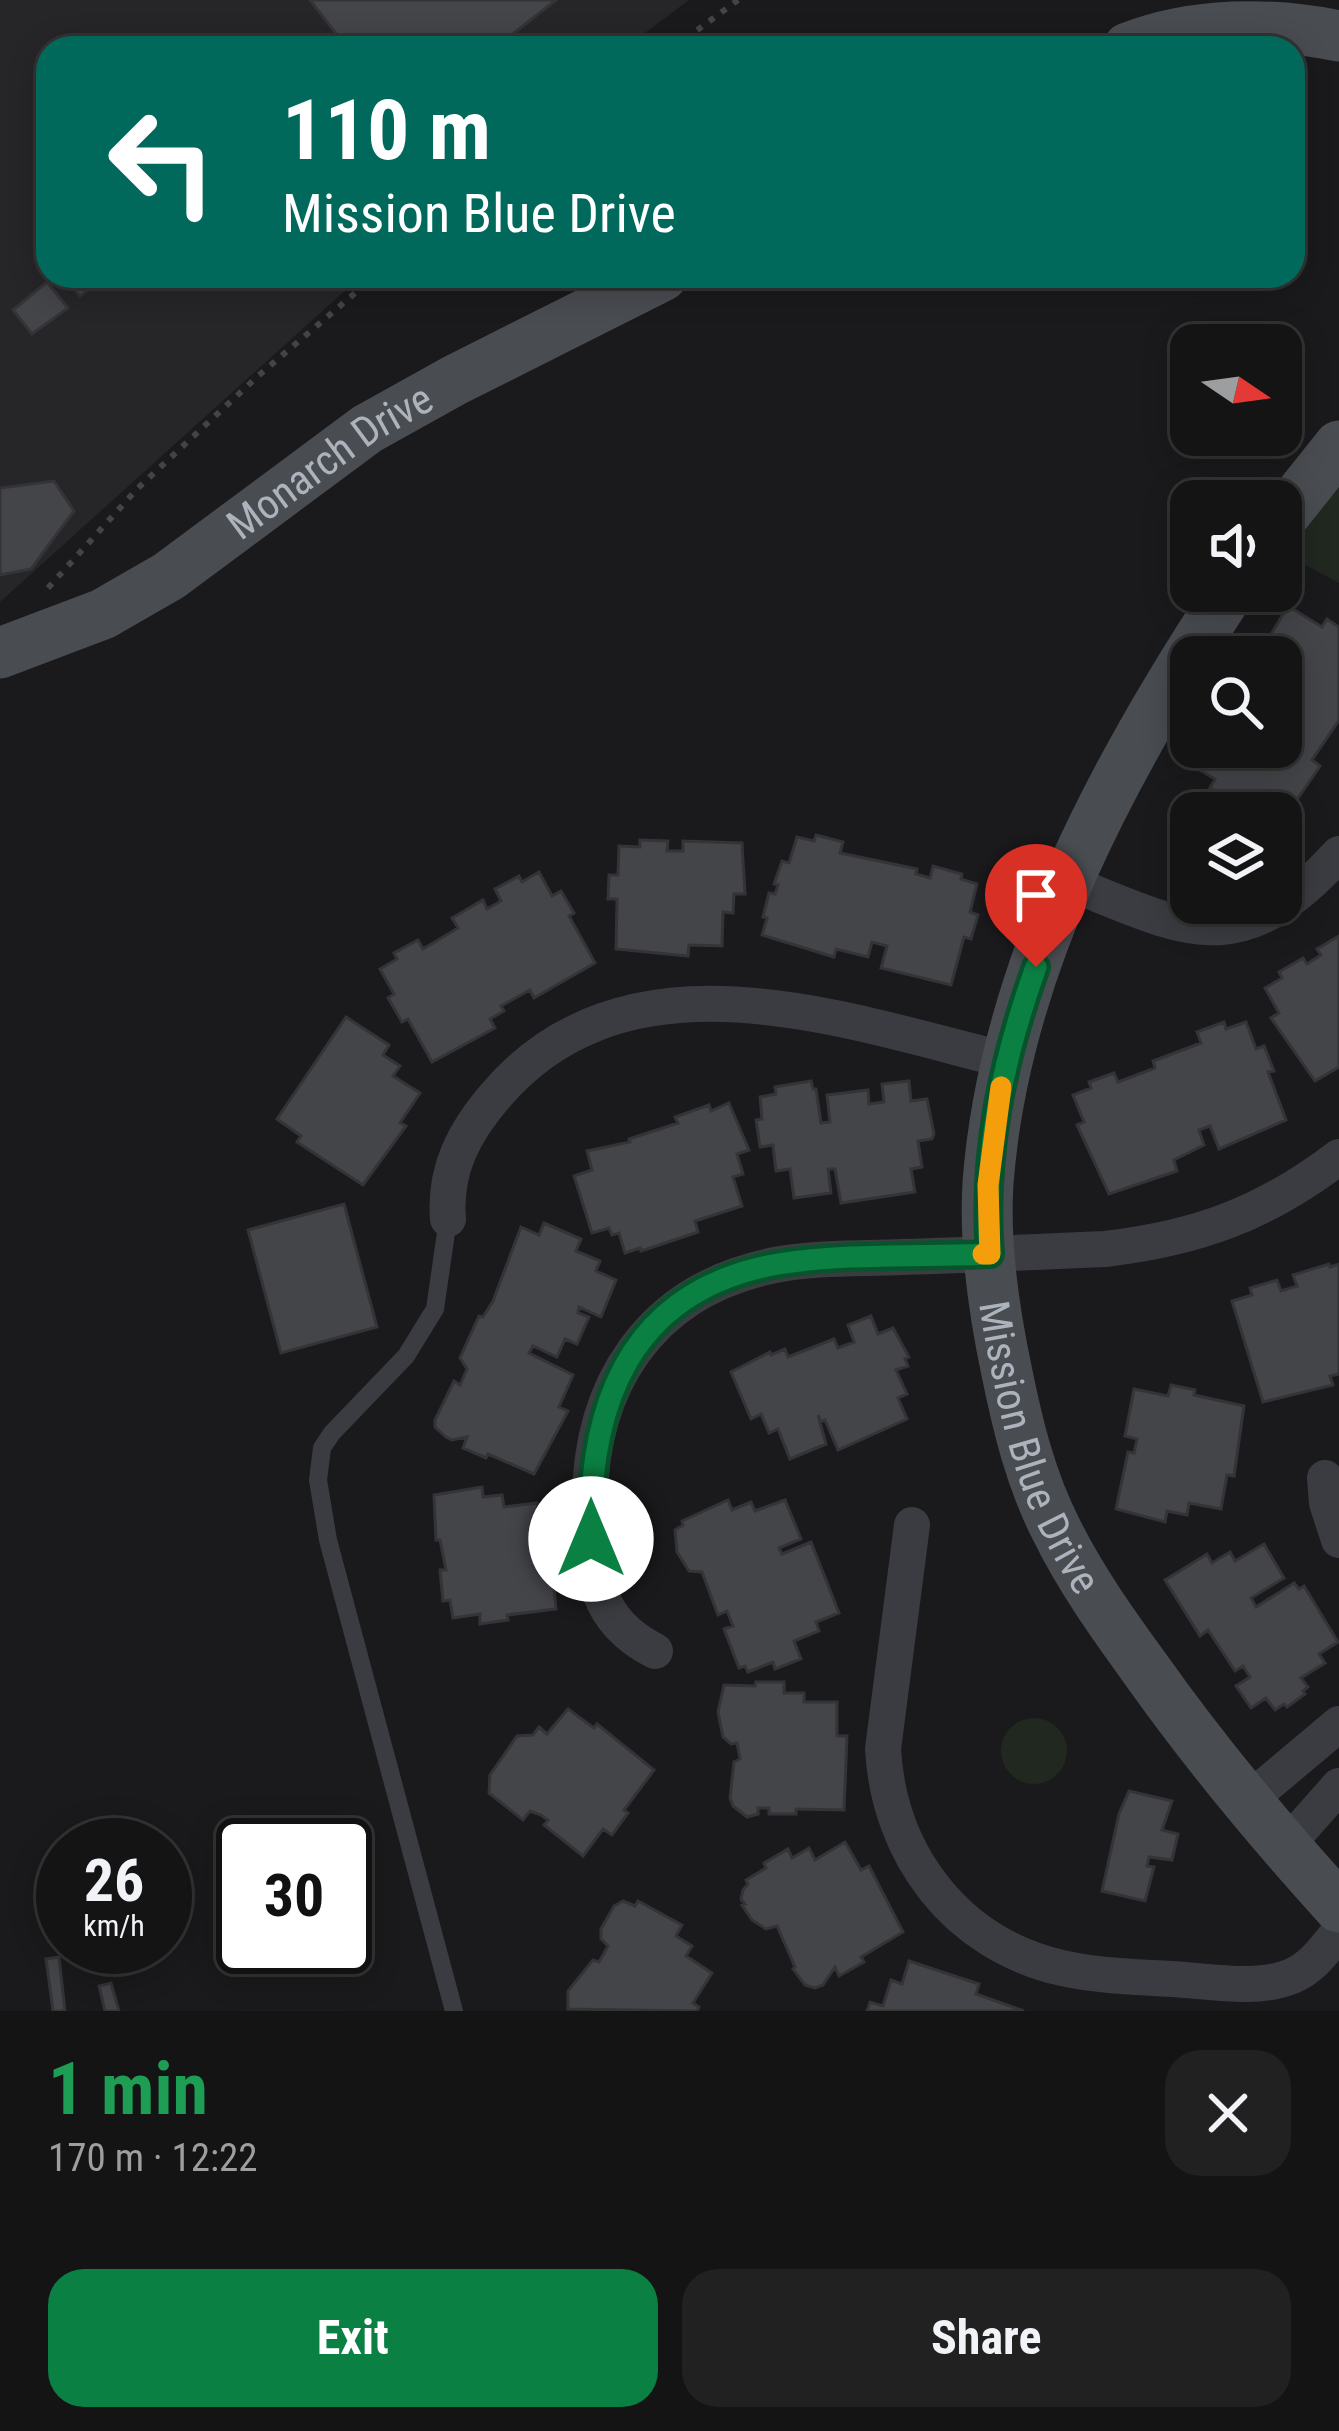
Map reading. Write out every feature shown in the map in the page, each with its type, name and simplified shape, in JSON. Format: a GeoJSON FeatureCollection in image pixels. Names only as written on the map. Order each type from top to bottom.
{"type":"FeatureCollection","features":[{"type":"Feature","properties":{"kind":"street"},"geometry":{"type":"LineString","coordinates":[[1173,36],[1279,21],[1339,36]]}},
{"type":"Feature","properties":{"kind":"street","name":"Monarch Drive"},"geometry":{"type":"LineString","coordinates":[[0,652],[103,614],[169,576],[395,412],[638,288]]}},
{"type":"Feature","properties":{"kind":"street"},"geometry":{"type":"LineString","coordinates":[[1302,493],[1339,446]]}},
{"type":"Feature","properties":{"kind":"street","name":"Mission Blue Drive"},"geometry":{"type":"LineString","coordinates":[[1217,612],[1109,796],[1070,883],[1006,1060],[988,1185],[996,1321],[1034,1480],[1057,1532],[1098,1602],[1204,1752],[1339,1907]]}},
{"type":"Feature","properties":{"kind":"street"},"geometry":{"type":"LineString","coordinates":[[1070,883],[1183,925],[1238,926],[1291,903],[1339,854]]}},
{"type":"Feature","properties":{"kind":"street"},"geometry":{"type":"LineString","coordinates":[[448,1219],[446,1195],[457,1151],[511,1077],[589,1028],[632,1014],[722,1002],[765,1004],[1006,1060]]}},
{"type":"Feature","properties":{"kind":"street"},"geometry":{"type":"LineString","coordinates":[[655,1651],[630,1639],[607,1612],[598,1588],[591,1539],[590,1492],[605,1406],[621,1369],[640,1340],[691,1295],[752,1270],[812,1261],[1105,1250],[1203,1232],[1265,1206],[1339,1157]]}},
{"type":"Feature","properties":{"kind":"street"},"geometry":{"type":"LineString","coordinates":[[1325,1478],[1339,1540]]}},
{"type":"Feature","properties":{"kind":"street"},"geometry":{"type":"LineString","coordinates":[[912,1525],[883,1749],[885,1785],[912,1858],[933,1890],[961,1918],[1022,1955],[1057,1967],[1114,1976],[1239,1982],[1292,1976],[1311,1964],[1339,1932]]}},
{"type":"Feature","properties":{"kind":"street"},"geometry":{"type":"LineString","coordinates":[[1245,1803],[1339,1724]]}},
{"type":"Feature","properties":{"kind":"street"},"geometry":{"type":"LineString","coordinates":[[1284,1849],[1339,1786]]}},
{"type":"Feature","properties":{"kind":"lane"},"geometry":{"type":"LineString","coordinates":[[448,1219],[435,1309],[406,1356],[332,1433],[322,1448],[318,1480],[328,1540],[454,2011]]}},
{"type":"Feature","properties":{"kind":"path"},"geometry":{"type":"LineString","coordinates":[[689,36],[738,0]]}},
{"type":"Feature","properties":{"kind":"path"},"geometry":{"type":"LineString","coordinates":[[48,589],[138,488],[361,288]]}},
{"type":"Feature","properties":{"kind":"shaded area"},"geometry":{"type":"Polygon","coordinates":[[[0,0],[689,0],[641,36],[36,36],[36,288],[348,288],[0,602],[0,0]]]}},
{"type":"Feature","properties":{"kind":"shaded area"},"geometry":{"type":"Polygon","coordinates":[[[1339,446],[1339,583],[1302,563],[1302,493],[1339,446]]]}},
{"type":"Feature","properties":{"kind":"shaded area"},"geometry":{"type":"Polygon","coordinates":[[[1034,1718],[1058,1727],[1067,1751],[1058,1775],[1034,1784],[1010,1775],[1001,1751],[1010,1727],[1034,1718]]]}},
{"type":"Feature","properties":{"kind":"building"},"geometry":{"type":"Polygon","coordinates":[[[310,0],[556,0],[510,36],[338,36],[310,0]]]}},
{"type":"Feature","properties":{"kind":"building"},"geometry":{"type":"Polygon","coordinates":[[[40,288],[52,288],[68,308],[32,334],[13,310],[40,288]]]}},
{"type":"Feature","properties":{"kind":"building"},"geometry":{"type":"Polygon","coordinates":[[[54,481],[74,511],[31,569],[0,575],[0,488],[54,481]]]}},
{"type":"Feature","properties":{"kind":"building"},"geometry":{"type":"Polygon","coordinates":[[[1284,612],[1298,612],[1322,627],[1327,619],[1339,627],[1339,720],[1312,760],[1320,766],[1302,792],[1218,792],[1210,788],[1215,779],[1196,768],[1302,768],[1302,636],[1270,636],[1284,612]]]}},
{"type":"Feature","properties":{"kind":"building"},"geometry":{"type":"Polygon","coordinates":[[[816,835],[843,842],[840,853],[917,869],[916,874],[930,878],[933,866],[977,884],[970,912],[978,915],[971,939],[964,937],[951,985],[881,968],[887,946],[872,942],[868,957],[836,949],[834,957],[762,935],[769,893],[775,894],[782,861],[789,863],[797,837],[814,841],[816,835]]]}},
{"type":"Feature","properties":{"kind":"building"},"geometry":{"type":"Polygon","coordinates":[[[640,840],[668,841],[667,851],[683,851],[683,841],[742,843],[745,894],[734,894],[733,913],[723,912],[722,946],[689,945],[688,956],[616,949],[617,899],[608,899],[609,875],[618,875],[619,846],[640,847],[640,840]]]}},
{"type":"Feature","properties":{"kind":"building"},"geometry":{"type":"Polygon","coordinates":[[[539,872],[552,896],[561,891],[595,963],[534,998],[530,990],[501,1006],[504,1011],[490,1019],[495,1028],[432,1062],[408,1019],[402,1022],[388,998],[394,994],[380,969],[397,959],[394,953],[418,940],[423,949],[458,928],[452,918],[483,900],[487,909],[501,901],[495,889],[539,872]]]}},
{"type":"Feature","properties":{"kind":"building"},"geometry":{"type":"Polygon","coordinates":[[[1339,936],[1339,1067],[1315,1081],[1271,1018],[1279,1013],[1265,988],[1282,978],[1279,972],[1303,958],[1307,964],[1321,955],[1317,949],[1339,936]]]}},
{"type":"Feature","properties":{"kind":"building"},"geometry":{"type":"Polygon","coordinates":[[[346,1017],[389,1045],[383,1055],[400,1066],[393,1076],[420,1093],[400,1123],[406,1126],[363,1185],[297,1142],[301,1136],[277,1119],[346,1017]]]}},
{"type":"Feature","properties":{"kind":"building"},"geometry":{"type":"Polygon","coordinates":[[[1224,1022],[1226,1029],[1246,1022],[1256,1049],[1264,1046],[1286,1120],[1219,1149],[1210,1126],[1199,1130],[1204,1145],[1174,1160],[1177,1171],[1109,1194],[1077,1125],[1084,1122],[1073,1095],[1091,1088],[1089,1082],[1114,1073],[1118,1082],[1155,1068],[1153,1061],[1201,1043],[1197,1032],[1224,1022]]]}},
{"type":"Feature","properties":{"kind":"building"},"geometry":{"type":"Polygon","coordinates":[[[811,1081],[821,1123],[830,1122],[827,1095],[868,1090],[869,1104],[884,1102],[882,1084],[909,1081],[911,1101],[927,1099],[934,1134],[932,1139],[918,1141],[922,1167],[911,1169],[915,1192],[841,1203],[835,1169],[828,1169],[831,1193],[794,1198],[790,1169],[776,1171],[773,1145],[760,1147],[756,1120],[762,1119],[760,1097],[776,1094],[775,1087],[811,1081]]]}},
{"type":"Feature","properties":{"kind":"building"},"geometry":{"type":"Polygon","coordinates":[[[729,1103],[749,1150],[737,1154],[743,1174],[733,1177],[742,1206],[695,1221],[698,1232],[641,1251],[625,1253],[619,1233],[612,1235],[609,1228],[592,1233],[574,1176],[592,1170],[587,1151],[630,1142],[678,1123],[675,1117],[729,1103]]]}},
{"type":"Feature","properties":{"kind":"building"},"geometry":{"type":"Polygon","coordinates":[[[344,1204],[377,1327],[281,1353],[248,1230],[344,1204]]]}},
{"type":"Feature","properties":{"kind":"building"},"geometry":{"type":"Polygon","coordinates":[[[544,1223],[581,1239],[576,1251],[600,1261],[596,1271],[616,1280],[601,1317],[579,1307],[578,1313],[589,1317],[577,1344],[565,1339],[557,1357],[533,1346],[529,1353],[573,1375],[559,1407],[568,1411],[534,1474],[463,1448],[467,1437],[446,1437],[435,1427],[435,1420],[454,1381],[460,1385],[467,1369],[460,1358],[479,1316],[483,1317],[493,1301],[521,1227],[539,1235],[544,1223]]]}},
{"type":"Feature","properties":{"kind":"building"},"geometry":{"type":"Polygon","coordinates":[[[1339,1264],[1339,1374],[1330,1376],[1333,1385],[1263,1402],[1232,1301],[1252,1295],[1250,1288],[1277,1280],[1281,1291],[1297,1286],[1293,1275],[1339,1264]]]}},
{"type":"Feature","properties":{"kind":"building"},"geometry":{"type":"Polygon","coordinates":[[[871,1316],[878,1334],[893,1328],[909,1357],[905,1359],[908,1366],[896,1370],[907,1394],[898,1398],[907,1419],[838,1450],[818,1415],[826,1444],[790,1459],[778,1429],[769,1433],[761,1414],[751,1419],[731,1372],[770,1352],[785,1349],[788,1357],[834,1339],[838,1348],[854,1342],[848,1325],[871,1316]]]}},
{"type":"Feature","properties":{"kind":"building"},"geometry":{"type":"Polygon","coordinates":[[[1171,1385],[1244,1406],[1234,1476],[1227,1475],[1221,1509],[1189,1503],[1187,1515],[1167,1511],[1165,1522],[1116,1509],[1128,1452],[1134,1453],[1137,1439],[1125,1436],[1134,1389],[1168,1396],[1171,1385]]]}},
{"type":"Feature","properties":{"kind":"building"},"geometry":{"type":"Polygon","coordinates":[[[482,1487],[483,1497],[502,1495],[504,1507],[537,1503],[542,1536],[549,1534],[556,1609],[507,1615],[508,1620],[480,1624],[480,1614],[453,1618],[450,1600],[443,1601],[440,1570],[446,1570],[440,1540],[436,1540],[434,1495],[482,1487]]]}},
{"type":"Feature","properties":{"kind":"building"},"geometry":{"type":"Polygon","coordinates":[[[728,1500],[732,1510],[751,1502],[755,1511],[785,1500],[801,1539],[779,1548],[782,1554],[811,1542],[839,1613],[816,1622],[819,1631],[794,1641],[801,1659],[775,1669],[773,1662],[748,1672],[745,1666],[739,1668],[724,1629],[733,1626],[727,1611],[718,1615],[702,1572],[689,1571],[677,1552],[675,1530],[682,1521],[728,1500]]]}},
{"type":"Feature","properties":{"kind":"building"},"geometry":{"type":"Polygon","coordinates":[[[1264,1544],[1284,1578],[1251,1598],[1256,1607],[1294,1583],[1299,1589],[1304,1586],[1338,1642],[1319,1654],[1325,1663],[1301,1678],[1308,1687],[1305,1694],[1275,1710],[1266,1698],[1251,1708],[1236,1686],[1250,1677],[1243,1666],[1235,1671],[1208,1630],[1200,1636],[1165,1580],[1207,1554],[1212,1563],[1230,1552],[1235,1561],[1264,1544]]]}},
{"type":"Feature","properties":{"kind":"building"},"geometry":{"type":"Polygon","coordinates":[[[756,1682],[784,1682],[784,1693],[804,1693],[804,1702],[837,1702],[837,1736],[847,1736],[844,1810],[769,1814],[769,1808],[758,1808],[758,1814],[747,1817],[733,1806],[734,1762],[740,1759],[737,1743],[723,1737],[718,1712],[724,1685],[755,1686],[756,1682]]]}},
{"type":"Feature","properties":{"kind":"building"},"geometry":{"type":"Polygon","coordinates":[[[568,1709],[594,1728],[597,1724],[654,1770],[612,1835],[603,1829],[583,1856],[544,1825],[548,1820],[541,1815],[530,1811],[523,1820],[489,1793],[490,1775],[517,1736],[533,1735],[539,1727],[547,1734],[568,1709]]]}},
{"type":"Feature","properties":{"kind":"building"},"geometry":{"type":"Polygon","coordinates":[[[1129,1791],[1172,1801],[1162,1830],[1178,1834],[1172,1860],[1149,1857],[1147,1866],[1154,1867],[1145,1901],[1102,1891],[1119,1814],[1129,1791]]]}},
{"type":"Feature","properties":{"kind":"building"},"geometry":{"type":"Polygon","coordinates":[[[845,1842],[861,1870],[869,1866],[903,1932],[839,1976],[835,1967],[823,1985],[815,1988],[805,1985],[793,1969],[777,1926],[766,1929],[752,1920],[741,1899],[746,1880],[788,1849],[792,1858],[809,1848],[815,1860],[845,1842]]]}},
{"type":"Feature","properties":{"kind":"building"},"geometry":{"type":"Polygon","coordinates":[[[623,1901],[635,1906],[638,1901],[682,1925],[676,1936],[692,1946],[686,1956],[712,1973],[693,2003],[697,2011],[568,2009],[568,1991],[593,1960],[599,1962],[608,1946],[601,1939],[601,1929],[614,1906],[623,1901]]]}},
{"type":"Feature","properties":{"kind":"building"},"geometry":{"type":"Polygon","coordinates":[[[909,1961],[979,1984],[976,1994],[1024,2011],[867,2011],[870,2002],[883,2006],[891,1980],[902,1984],[909,1961]]]}},
{"type":"Feature","properties":{"kind":"building"},"geometry":{"type":"Polygon","coordinates":[[[48,1974],[61,1974],[65,2011],[53,2011],[48,1974]]]}},
{"type":"Feature","properties":{"kind":"building"},"geometry":{"type":"Polygon","coordinates":[[[111,1983],[119,2011],[105,2011],[99,1986],[111,1983]]]}},
{"type":"Feature","properties":{"kind":"slow traffic"},"geometry":{"type":"LineString","coordinates":[[983,1254],[990,1254],[988,1185],[1001,1087]]}},
{"type":"Feature","properties":{"kind":"route"},"geometry":{"type":"LineString","coordinates":[[591,1539],[590,1492],[605,1406],[640,1340],[691,1295],[722,1280],[780,1264],[990,1254],[988,1185],[995,1119],[1006,1060],[1036,967]]}}]}
